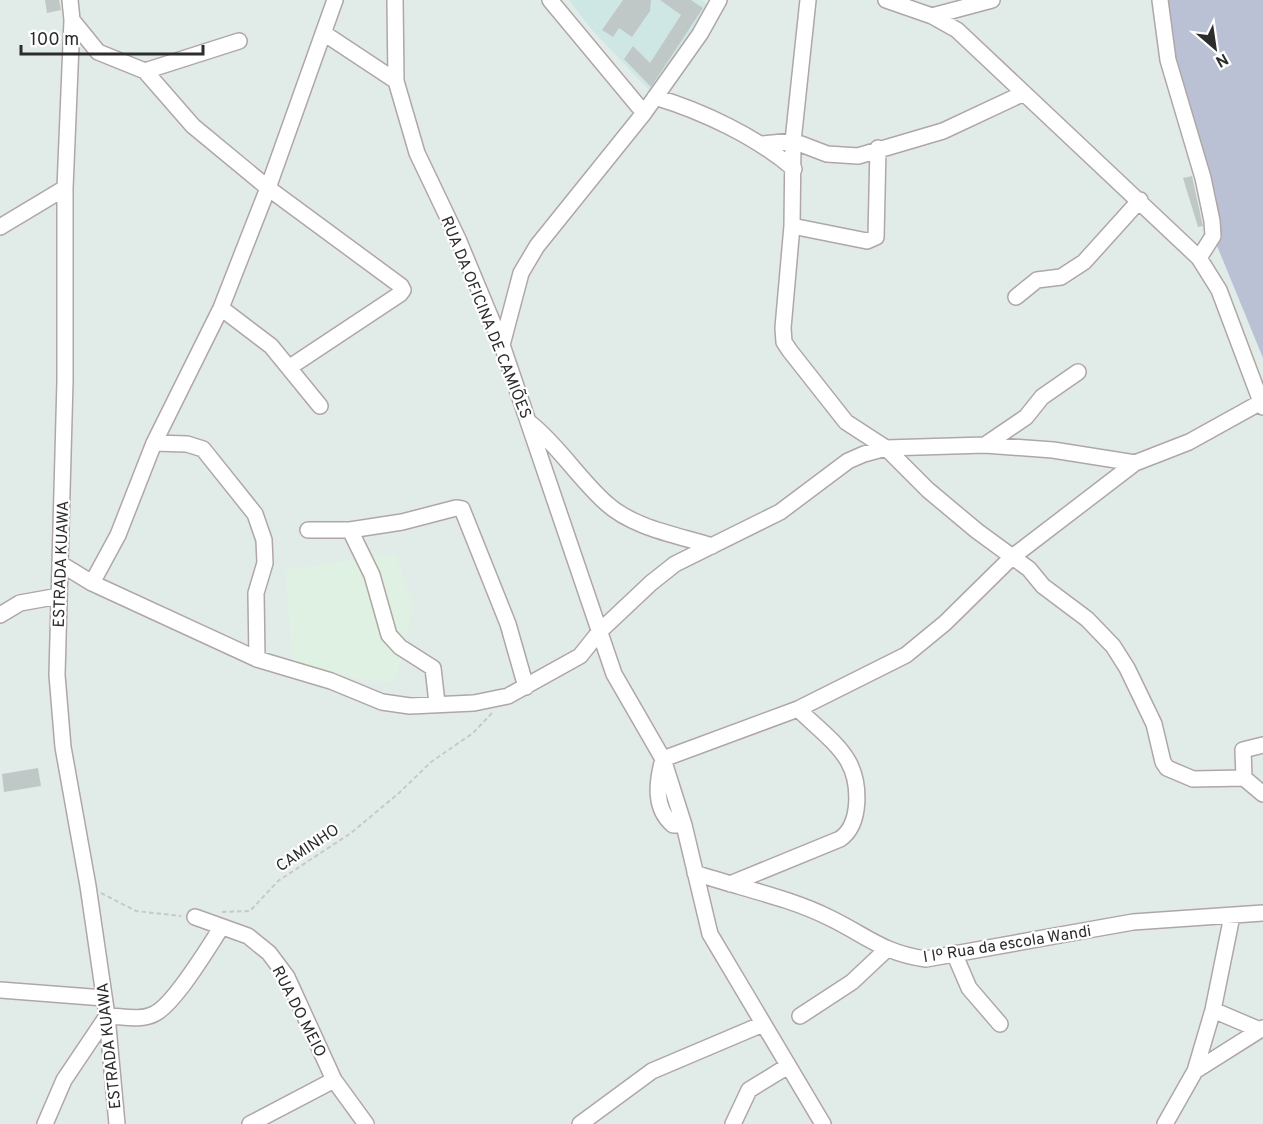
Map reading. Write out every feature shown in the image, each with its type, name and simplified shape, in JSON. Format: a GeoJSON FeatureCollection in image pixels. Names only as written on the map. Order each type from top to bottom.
{"type":"FeatureCollection","features":[{"type":"Feature","properties":{"kind":"street","name":"ESTRADA KUAWA"},"geometry":{"type":"LineString","coordinates":[[70,0],[72,20],[65,188],[61,564],[57,675],[63,747],[88,886],[107,1016],[117,1124]]}},
{"type":"Feature","properties":{"kind":"street"},"geometry":{"type":"LineString","coordinates":[[92,583],[118,536],[154,442],[221,309],[325,34],[335,0]]}},
{"type":"Feature","properties":{"kind":"street","name":"RUA DA OFICINA DE CAMIÕES"},"geometry":{"type":"LineString","coordinates":[[395,0],[396,81],[417,153],[459,239],[502,345],[614,674],[663,759]]}},
{"type":"Feature","properties":{"kind":"street"},"geometry":{"type":"LineString","coordinates":[[550,0],[644,113]]}},
{"type":"Feature","properties":{"kind":"street"},"geometry":{"type":"LineString","coordinates":[[502,345],[520,273],[537,246],[656,97],[700,33],[719,0]]}},
{"type":"Feature","properties":{"kind":"street"},"geometry":{"type":"LineString","coordinates":[[808,0],[793,141],[792,226],[783,328],[784,342],[838,413],[886,448],[928,490],[1011,558],[1029,569],[1043,586],[1087,619],[1113,646],[1127,668],[1154,724],[1163,762],[1167,768],[1193,779],[1244,778],[1263,794]]}},
{"type":"Feature","properties":{"kind":"street"},"geometry":{"type":"LineString","coordinates":[[823,1124],[710,934],[684,825],[663,759],[798,709],[906,655],[945,623],[1011,558],[1135,464],[1189,442],[1263,403],[1219,290],[1199,258],[1140,200],[1022,94],[957,30],[932,16],[886,0]]}},
{"type":"Feature","properties":{"kind":"street"},"geometry":{"type":"LineString","coordinates":[[932,16],[993,0]]}},
{"type":"Feature","properties":{"kind":"street"},"geometry":{"type":"LineString","coordinates":[[1160,0],[1168,60],[1211,213],[1213,236],[1199,258]]}},
{"type":"Feature","properties":{"kind":"street"},"geometry":{"type":"LineString","coordinates":[[72,20],[98,52],[145,71],[193,126],[268,188],[403,291],[290,367]]}},
{"type":"Feature","properties":{"kind":"street"},"geometry":{"type":"LineString","coordinates":[[325,34],[396,81]]}},
{"type":"Feature","properties":{"kind":"street"},"geometry":{"type":"LineString","coordinates":[[145,71],[239,41]]}},
{"type":"Feature","properties":{"kind":"street"},"geometry":{"type":"LineString","coordinates":[[762,144],[793,141],[827,154],[846,157],[934,134],[1022,94]]}},
{"type":"Feature","properties":{"kind":"street"},"geometry":{"type":"LineString","coordinates":[[656,97],[689,107],[762,144],[794,169]]}},
{"type":"Feature","properties":{"kind":"street"},"geometry":{"type":"LineString","coordinates":[[792,226],[867,241],[876,237],[878,148]]}},
{"type":"Feature","properties":{"kind":"street"},"geometry":{"type":"LineString","coordinates":[[0,227],[65,188]]}},
{"type":"Feature","properties":{"kind":"street"},"geometry":{"type":"LineString","coordinates":[[1016,297],[1037,280],[1061,277],[1074,270],[1140,200]]}},
{"type":"Feature","properties":{"kind":"street"},"geometry":{"type":"LineString","coordinates":[[221,309],[271,346],[320,406]]}},
{"type":"Feature","properties":{"kind":"street"},"geometry":{"type":"LineString","coordinates":[[985,445],[1026,417],[1051,389],[1078,372]]}},
{"type":"Feature","properties":{"kind":"street"},"geometry":{"type":"LineString","coordinates":[[530,423],[550,440],[607,504],[624,516],[655,529],[712,546]]}},
{"type":"Feature","properties":{"kind":"street"},"geometry":{"type":"LineString","coordinates":[[154,442],[187,444],[203,449],[255,514],[264,540],[265,563],[256,593],[257,659]]}},
{"type":"Feature","properties":{"kind":"street"},"geometry":{"type":"LineString","coordinates":[[61,564],[92,583],[257,659],[331,681],[382,702],[410,706],[474,703],[508,696],[580,656],[600,631],[667,570],[780,512],[848,462],[886,448],[985,445],[1053,450],[1135,464]]}},
{"type":"Feature","properties":{"kind":"street"},"geometry":{"type":"LineString","coordinates":[[308,530],[350,530],[385,525],[462,508],[508,624],[526,687]]}},
{"type":"Feature","properties":{"kind":"street"},"geometry":{"type":"LineString","coordinates":[[350,530],[372,576],[389,636],[400,647],[434,668],[437,704]]}},
{"type":"Feature","properties":{"kind":"street"},"geometry":{"type":"LineString","coordinates":[[0,615],[20,603],[59,596]]}},
{"type":"Feature","properties":{"kind":"street"},"geometry":{"type":"LineString","coordinates":[[730,884],[840,839],[845,836],[856,818],[858,810],[848,761],[798,709]]}},
{"type":"Feature","properties":{"kind":"street"},"geometry":{"type":"LineString","coordinates":[[1244,778],[1244,750],[1263,745]]}},
{"type":"Feature","properties":{"kind":"street","name":"I Iº Rua da escola Wandi"},"geometry":{"type":"LineString","coordinates":[[695,873],[764,892],[830,918],[886,950],[901,956],[926,959],[954,952],[1133,922],[1263,913]]}},
{"type":"Feature","properties":{"kind":"street"},"geometry":{"type":"LineString","coordinates":[[1165,1124],[1195,1071],[1213,1010],[1232,916]]}},
{"type":"Feature","properties":{"kind":"street","name":"RUA DO MEIO"},"geometry":{"type":"LineString","coordinates":[[195,917],[220,928],[248,936],[270,953],[287,977],[334,1080],[366,1124]]}},
{"type":"Feature","properties":{"kind":"street"},"geometry":{"type":"LineString","coordinates":[[45,1124],[64,1080],[107,1016],[146,1017],[155,1014],[175,994],[220,928]]}},
{"type":"Feature","properties":{"kind":"street"},"geometry":{"type":"LineString","coordinates":[[800,1017],[852,982],[886,950]]}},
{"type":"Feature","properties":{"kind":"street"},"geometry":{"type":"LineString","coordinates":[[954,952],[969,987],[1000,1024]]}},
{"type":"Feature","properties":{"kind":"street"},"geometry":{"type":"LineString","coordinates":[[0,990],[104,998]]}},
{"type":"Feature","properties":{"kind":"street"},"geometry":{"type":"LineString","coordinates":[[1213,1010],[1262,1029]]}},
{"type":"Feature","properties":{"kind":"street"},"geometry":{"type":"LineString","coordinates":[[580,1124],[652,1071],[763,1024]]}},
{"type":"Feature","properties":{"kind":"street"},"geometry":{"type":"LineString","coordinates":[[1195,1071],[1262,1029]]}},
{"type":"Feature","properties":{"kind":"street"},"geometry":{"type":"LineString","coordinates":[[733,1124],[749,1090],[788,1066]]}},
{"type":"Feature","properties":{"kind":"street"},"geometry":{"type":"LineString","coordinates":[[250,1124],[334,1080]]}},
{"type":"Feature","properties":{"kind":"path","name":"CAMINHO"},"geometry":{"type":"LineString","coordinates":[[216,912],[250,911],[278,881],[351,832],[399,794],[431,762],[473,733],[508,696]]}},
{"type":"Feature","properties":{"kind":"path"},"geometry":{"type":"LineString","coordinates":[[88,886],[136,911],[195,917]]}},
{"type":"Feature","properties":{"kind":"shaded area"},"geometry":{"type":"Polygon","coordinates":[[[569,0],[701,0],[711,7],[653,94],[592,30],[569,0]]]}},
{"type":"Feature","properties":{"kind":"shaded area"},"geometry":{"type":"Polygon","coordinates":[[[1160,0],[1263,0],[1263,358],[1213,236],[1160,0]]]}},
{"type":"Feature","properties":{"kind":"shaded area"},"geometry":{"type":"Polygon","coordinates":[[[396,554],[413,608],[395,683],[294,670],[285,570],[396,554]]]}},
{"type":"Feature","properties":{"kind":"building"},"geometry":{"type":"Polygon","coordinates":[[[45,0],[59,0],[61,10],[47,13],[45,0]]]}},
{"type":"Feature","properties":{"kind":"building"},"geometry":{"type":"Polygon","coordinates":[[[623,0],[651,0],[650,11],[632,37],[619,28],[613,37],[602,30],[623,0]]]}},
{"type":"Feature","properties":{"kind":"building"},"geometry":{"type":"Polygon","coordinates":[[[660,0],[691,0],[703,8],[651,87],[624,59],[633,46],[650,63],[681,15],[660,0]]]}},
{"type":"Feature","properties":{"kind":"building"},"geometry":{"type":"Polygon","coordinates":[[[1192,176],[1203,226],[1198,227],[1183,178],[1192,176]]]}},
{"type":"Feature","properties":{"kind":"building"},"geometry":{"type":"Polygon","coordinates":[[[38,768],[41,786],[4,792],[2,774],[38,768]]]}}]}
